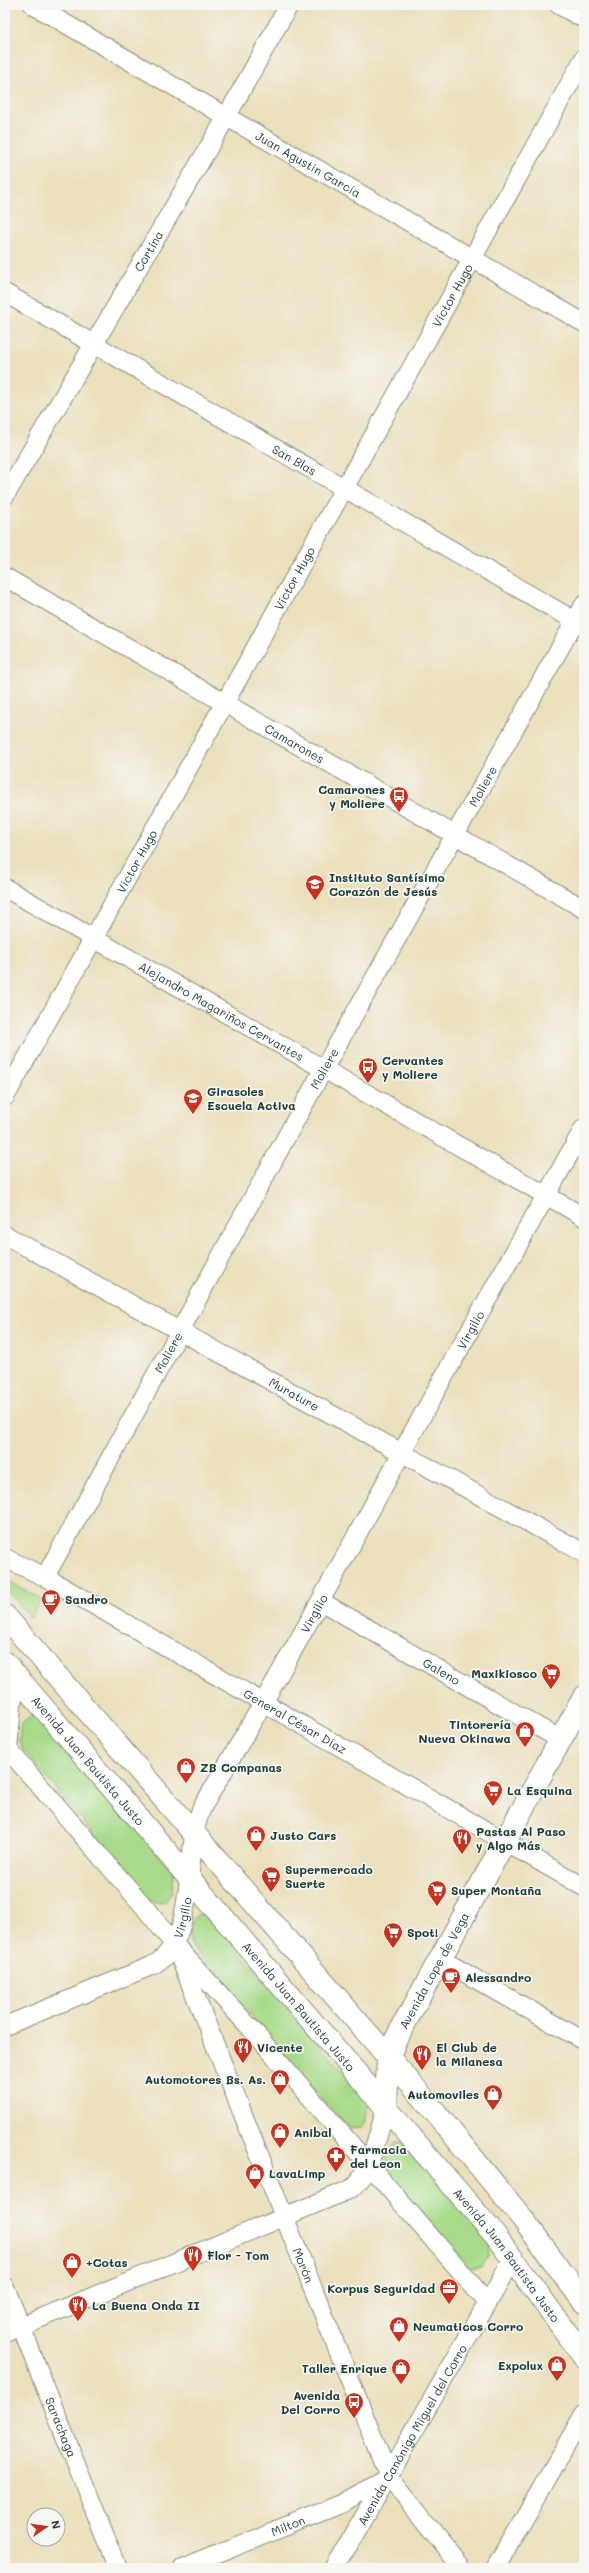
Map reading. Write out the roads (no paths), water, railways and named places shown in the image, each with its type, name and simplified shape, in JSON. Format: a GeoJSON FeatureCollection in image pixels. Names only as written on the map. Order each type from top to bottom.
{"type":"FeatureCollection","features":[{"type":"Feature","properties":{"kind":"main road"},"geometry":{"type":"LineString","coordinates":[[5,1616],[388,2058],[522,2218],[584,2302]]}},
{"type":"Feature","properties":{"kind":"main road","name":"Avenida Juan Bautista Justo"},"geometry":{"type":"LineString","coordinates":[[10,1669],[191,1879],[513,2259],[584,2357]]}},
{"type":"Feature","properties":{"kind":"main road","name":"Avenida Lope de Vega"},"geometry":{"type":"LineString","coordinates":[[386,2108],[388,2058],[396,2039],[439,1958],[584,1697]]}},
{"type":"Feature","properties":{"kind":"street","name":"Juan Agustín García"},"geometry":{"type":"LineString","coordinates":[[33,5],[584,323]]}},
{"type":"Feature","properties":{"kind":"street","name":"Cortina"},"geometry":{"type":"LineString","coordinates":[[5,496],[92,344],[227,116],[289,5]]}},
{"type":"Feature","properties":{"kind":"street"},"geometry":{"type":"LineString","coordinates":[[560,5],[584,19]]}},
{"type":"Feature","properties":{"kind":"street","name":"Víctor Hugo"},"geometry":{"type":"LineString","coordinates":[[5,1097],[92,937],[473,260],[584,58]]}},
{"type":"Feature","properties":{"kind":"street","name":"San Blas"},"geometry":{"type":"LineString","coordinates":[[5,293],[579,624]]}},
{"type":"Feature","properties":{"kind":"street","name":"Camarones"},"geometry":{"type":"LineString","coordinates":[[5,577],[584,909]]}},
{"type":"Feature","properties":{"kind":"street","name":"Moliere"},"geometry":{"type":"LineString","coordinates":[[44,1577],[179,1330],[454,835],[579,624],[584,605]]}},
{"type":"Feature","properties":{"kind":"street","name":"Alejandro Magariños Cervantes"},"geometry":{"type":"LineString","coordinates":[[5,888],[584,1217]]}},
{"type":"Feature","properties":{"kind":"street","name":"Virgilio"},"geometry":{"type":"LineString","coordinates":[[5,2026],[162,1961],[174,1944],[191,1879],[195,1836],[200,1811],[322,1602],[402,1453],[584,1128]]}},
{"type":"Feature","properties":{"kind":"street","name":"Murature"},"geometry":{"type":"LineString","coordinates":[[5,1234],[584,1553]]}},
{"type":"Feature","properties":{"kind":"street","name":"General César Díaz"},"geometry":{"type":"LineString","coordinates":[[5,1558],[44,1577],[265,1702],[584,1887]]}},
{"type":"Feature","properties":{"kind":"street","name":"Galeno"},"geometry":{"type":"LineString","coordinates":[[322,1602],[561,1740]]}},
{"type":"Feature","properties":{"kind":"street"},"geometry":{"type":"LineString","coordinates":[[10,1669],[6,1750],[141,1903],[174,1944],[259,2038],[367,2165],[487,2302]]}},
{"type":"Feature","properties":{"kind":"street","name":"Morón"},"geometry":{"type":"LineString","coordinates":[[174,1944],[389,2476],[462,2568]]}},
{"type":"Feature","properties":{"kind":"street"},"geometry":{"type":"LineString","coordinates":[[439,1958],[584,2041]]}},
{"type":"Feature","properties":{"kind":"street","name":"Avenida Lope de Vega"},"geometry":{"type":"LineString","coordinates":[[13,2330],[284,2218],[358,2184],[367,2165],[386,2108]]}},
{"type":"Feature","properties":{"kind":"street","name":"Avenida Canónigo Miguel del Corro"},"geometry":{"type":"LineString","coordinates":[[335,2568],[513,2259]]}},
{"type":"Feature","properties":{"kind":"street","name":"Sarachaga"},"geometry":{"type":"LineString","coordinates":[[5,2287],[13,2330],[118,2568]]}},
{"type":"Feature","properties":{"kind":"street"},"geometry":{"type":"LineString","coordinates":[[496,2568],[584,2414]]}},
{"type":"Feature","properties":{"kind":"street","name":"Milton"},"geometry":{"type":"LineString","coordinates":[[182,2568],[341,2504],[389,2476]]}},
{"type":"Feature","properties":{"kind":"place","name":"Camarones y Moliere"},"geometry":{"type":"Point","coordinates":[399,813]}},
{"type":"Feature","properties":{"kind":"place","name":"Instituto Santísimo Corazón de Jesús"},"geometry":{"type":"Point","coordinates":[315,901]}},
{"type":"Feature","properties":{"kind":"place","name":"Cervantes y Moliere"},"geometry":{"type":"Point","coordinates":[368,1084]}},
{"type":"Feature","properties":{"kind":"place","name":"Girasoles Escuela Activa"},"geometry":{"type":"Point","coordinates":[193,1115]}},
{"type":"Feature","properties":{"kind":"place","name":"Sandro"},"geometry":{"type":"Point","coordinates":[51,1616]}},
{"type":"Feature","properties":{"kind":"place","name":"Maxikiosco"},"geometry":{"type":"Point","coordinates":[551,1690]}},
{"type":"Feature","properties":{"kind":"place","name":"Tintorería Nueva Okinawa"},"geometry":{"type":"Point","coordinates":[525,1748]}},
{"type":"Feature","properties":{"kind":"place","name":"ZB Companas"},"geometry":{"type":"Point","coordinates":[186,1784]}},
{"type":"Feature","properties":{"kind":"place","name":"La Esquina"},"geometry":{"type":"Point","coordinates":[493,1807]}},
{"type":"Feature","properties":{"kind":"place","name":"Justo Cars"},"geometry":{"type":"Point","coordinates":[256,1852]}},
{"type":"Feature","properties":{"kind":"place","name":"Pastas Al Paso y Algo Más"},"geometry":{"type":"Point","coordinates":[462,1855]}},
{"type":"Feature","properties":{"kind":"place","name":"Supermercado Suerte"},"geometry":{"type":"Point","coordinates":[271,1893]}},
{"type":"Feature","properties":{"kind":"place","name":"Super Montaña"},"geometry":{"type":"Point","coordinates":[437,1907]}},
{"type":"Feature","properties":{"kind":"place","name":"Spot!"},"geometry":{"type":"Point","coordinates":[393,1949]}},
{"type":"Feature","properties":{"kind":"place","name":"Alessandro"},"geometry":{"type":"Point","coordinates":[451,1994]}},
{"type":"Feature","properties":{"kind":"place","name":"Vicente"},"geometry":{"type":"Point","coordinates":[243,2064]}},
{"type":"Feature","properties":{"kind":"place","name":"El Club de la Milanesa"},"geometry":{"type":"Point","coordinates":[422,2071]}},
{"type":"Feature","properties":{"kind":"place","name":"Automotores Bs. As."},"geometry":{"type":"Point","coordinates":[280,2096]}},
{"type":"Feature","properties":{"kind":"place","name":"Automoviles"},"geometry":{"type":"Point","coordinates":[493,2111]}},
{"type":"Feature","properties":{"kind":"place","name":"Anibal"},"geometry":{"type":"Point","coordinates":[280,2149]}},
{"type":"Feature","properties":{"kind":"place","name":"Farmacia del Leon"},"geometry":{"type":"Point","coordinates":[336,2173]}},
{"type":"Feature","properties":{"kind":"place","name":"LavaLimp"},"geometry":{"type":"Point","coordinates":[255,2190]}},
{"type":"Feature","properties":{"kind":"place","name":"Flor - Tom"},"geometry":{"type":"Point","coordinates":[193,2272]}},
{"type":"Feature","properties":{"kind":"place","name":"+Cotas"},"geometry":{"type":"Point","coordinates":[72,2279]}},
{"type":"Feature","properties":{"kind":"place","name":"Korpus Seguridad"},"geometry":{"type":"Point","coordinates":[449,2305]}},
{"type":"Feature","properties":{"kind":"place","name":"La Buena Onda II"},"geometry":{"type":"Point","coordinates":[78,2322]}},
{"type":"Feature","properties":{"kind":"place","name":"Neumaticos Corro"},"geometry":{"type":"Point","coordinates":[399,2343]}},
{"type":"Feature","properties":{"kind":"place","name":"Expolux"},"geometry":{"type":"Point","coordinates":[557,2382]}},
{"type":"Feature","properties":{"kind":"place","name":"Taller Enrique"},"geometry":{"type":"Point","coordinates":[401,2385]}},
{"type":"Feature","properties":{"kind":"place","name":"Avenida Del Corro"},"geometry":{"type":"Point","coordinates":[354,2419]}}]}
